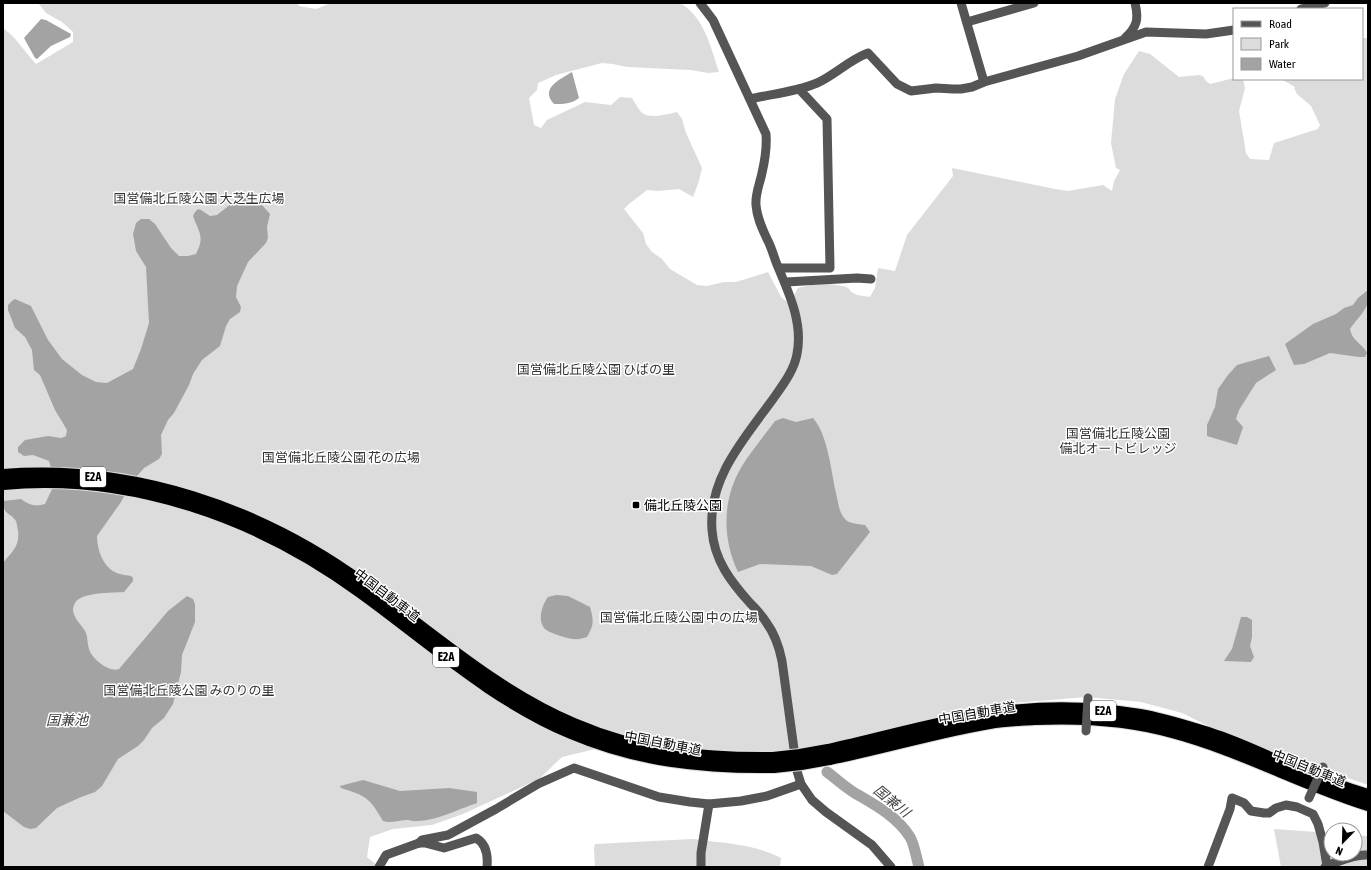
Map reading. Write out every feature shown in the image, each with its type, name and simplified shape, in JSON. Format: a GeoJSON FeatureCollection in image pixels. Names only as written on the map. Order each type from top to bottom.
{"type":"FeatureCollection","features":[{"type":"Feature","properties":{"kind":"highway","name":"中国自動車道"},"geometry":{"type":"LineString","coordinates":[[3,475],[47,478]]}},
{"type":"Feature","properties":{"kind":"highway","name":"中国自動車道"},"geometry":{"type":"LineString","coordinates":[[3,484],[77,475],[138,488],[189,504],[250,527],[305,555],[359,590],[484,685],[523,709],[570,732],[603,745],[639,756],[674,762],[716,766],[773,763],[802,764],[931,726],[996,713],[1052,709],[1109,711],[1140,715],[1213,734],[1337,785],[1368,795]]}},
{"type":"Feature","properties":{"kind":"highway","name":"中国自動車道"},"geometry":{"type":"LineString","coordinates":[[829,755],[997,722],[1052,718],[1109,720],[1145,725],[1210,743],[1329,792],[1368,805]]}},
{"type":"Feature","properties":{"kind":"street"},"geometry":{"type":"LineString","coordinates":[[700,3],[713,20],[766,134],[767,143],[764,167],[757,193],[756,205],[759,222],[786,282],[798,322],[799,337],[797,356],[784,384],[732,454],[715,494],[712,518],[714,546],[720,563],[730,579],[765,620],[773,632],[778,644],[782,660],[797,771],[801,784],[812,800],[872,845],[891,867]]}},
{"type":"Feature","properties":{"kind":"street"},"geometry":{"type":"LineString","coordinates":[[961,3],[984,82]]}},
{"type":"Feature","properties":{"kind":"street"},"geometry":{"type":"LineString","coordinates":[[967,22],[1034,3]]}},
{"type":"Feature","properties":{"kind":"street"},"geometry":{"type":"LineString","coordinates":[[1122,40],[1131,33],[1135,26],[1137,18],[1135,3]]}},
{"type":"Feature","properties":{"kind":"street"},"geometry":{"type":"LineString","coordinates":[[1305,8],[1325,3]]}},
{"type":"Feature","properties":{"kind":"street"},"geometry":{"type":"LineString","coordinates":[[750,99],[798,89],[818,82],[859,56],[868,53],[897,84],[911,91],[936,88],[953,90],[972,87],[984,82],[1078,56],[1146,32],[1210,34],[1233,30]]}},
{"type":"Feature","properties":{"kind":"street"},"geometry":{"type":"LineString","coordinates":[[779,268],[830,268],[827,119],[798,89]]}},
{"type":"Feature","properties":{"kind":"street"},"geometry":{"type":"LineString","coordinates":[[786,282],[857,278],[871,279]]}},
{"type":"Feature","properties":{"kind":"street"},"geometry":{"type":"LineString","coordinates":[[1086,731],[1088,698]]}},
{"type":"Feature","properties":{"kind":"street"},"geometry":{"type":"LineString","coordinates":[[379,867],[386,855],[419,843],[422,840],[448,835],[538,784],[574,768],[659,797],[709,804],[741,802],[767,796],[801,784]]}},
{"type":"Feature","properties":{"kind":"street"},"geometry":{"type":"LineString","coordinates":[[1297,807],[1309,798],[1322,768]]}},
{"type":"Feature","properties":{"kind":"street"},"geometry":{"type":"LineString","coordinates":[[1208,867],[1230,809],[1232,798],[1244,803],[1252,811],[1269,813],[1282,805],[1286,805],[1297,807],[1313,814],[1316,818],[1323,842],[1326,867],[1362,854],[1368,855]]}},
{"type":"Feature","properties":{"kind":"street"},"geometry":{"type":"LineString","coordinates":[[702,867],[701,853],[709,804]]}},
{"type":"Feature","properties":{"kind":"street"},"geometry":{"type":"LineString","coordinates":[[419,843],[444,848],[476,838],[482,841],[486,849],[487,867]]}},
{"type":"Feature","properties":{"kind":"green space"},"geometry":{"type":"Polygon","coordinates":[[[38,3],[297,3],[299,6],[316,9],[331,3],[680,3],[695,16],[701,24],[706,33],[719,72],[708,73],[691,70],[627,67],[602,63],[556,75],[538,83],[537,90],[529,98],[534,125],[541,128],[547,120],[585,102],[611,105],[620,97],[632,98],[641,112],[649,116],[659,116],[677,112],[682,119],[686,133],[702,168],[693,197],[679,189],[658,191],[647,190],[624,209],[643,233],[646,244],[652,252],[662,259],[670,269],[697,285],[707,286],[724,282],[736,282],[768,272],[781,297],[797,311],[793,297],[798,288],[803,287],[823,284],[837,285],[848,288],[857,295],[870,297],[875,288],[878,268],[895,271],[907,235],[953,176],[952,168],[1068,191],[1103,185],[1112,191],[1114,181],[1120,170],[1116,168],[1111,143],[1115,99],[1124,74],[1139,51],[1150,54],[1179,77],[1199,75],[1203,76],[1210,84],[1233,78],[1233,80],[1243,80],[1245,88],[1239,111],[1246,153],[1250,159],[1269,160],[1274,143],[1318,129],[1320,125],[1311,106],[1297,94],[1294,88],[1295,87],[1283,80],[1363,80],[1363,38],[1368,38],[1368,785],[1242,741],[1182,713],[1141,702],[1087,697],[1014,703],[956,712],[898,729],[823,745],[773,753],[678,749],[633,740],[562,757],[539,779],[463,814],[432,825],[393,829],[370,837],[367,857],[379,867],[3,867],[3,28],[16,40],[36,64],[73,42],[73,32],[62,22],[46,13],[38,3]]]}},
{"type":"Feature","properties":{"kind":"green space"},"geometry":{"type":"Polygon","coordinates":[[[1274,829],[1323,832],[1323,862],[1363,862],[1363,836],[1368,836],[1368,867],[1281,867],[1274,829]]]}},
{"type":"Feature","properties":{"kind":"green space"},"geometry":{"type":"Polygon","coordinates":[[[693,839],[738,845],[771,853],[781,858],[780,867],[595,867],[595,844],[693,839]]]}},
{"type":"Feature","properties":{"kind":"water"},"geometry":{"type":"Polygon","coordinates":[[[41,19],[46,20],[71,34],[70,37],[51,46],[37,59],[24,38],[41,19]]]}},
{"type":"Feature","properties":{"kind":"water"},"geometry":{"type":"Polygon","coordinates":[[[572,72],[579,98],[567,103],[554,104],[550,98],[550,89],[558,81],[572,72]]]}},
{"type":"Feature","properties":{"kind":"water","name":"国兼池"},"geometry":{"type":"Polygon","coordinates":[[[252,194],[270,214],[267,227],[268,238],[266,243],[248,262],[237,286],[236,297],[241,307],[240,312],[230,319],[226,326],[220,346],[202,360],[193,374],[189,385],[174,413],[168,420],[161,435],[162,454],[159,459],[144,468],[131,483],[121,502],[97,536],[100,554],[107,566],[115,572],[131,576],[133,581],[124,592],[90,595],[78,599],[73,607],[76,619],[86,633],[90,653],[101,664],[115,670],[119,669],[168,611],[187,596],[193,599],[195,604],[195,622],[182,655],[181,672],[173,704],[164,718],[152,728],[138,746],[118,759],[102,786],[95,792],[57,808],[36,828],[30,829],[24,827],[3,811],[3,563],[17,545],[18,530],[14,518],[4,509],[3,501],[21,499],[32,505],[45,504],[55,483],[49,461],[33,455],[24,456],[18,452],[18,447],[25,440],[48,436],[61,438],[66,436],[67,430],[55,410],[40,375],[34,370],[32,350],[25,337],[15,328],[8,310],[8,305],[15,299],[31,306],[48,340],[62,359],[82,375],[96,382],[107,383],[133,369],[149,323],[146,267],[136,251],[133,234],[136,223],[141,219],[149,219],[155,224],[171,248],[179,256],[196,254],[201,239],[193,216],[195,212],[198,209],[210,216],[217,215],[241,196],[252,194]]]}},
{"type":"Feature","properties":{"kind":"water"},"geometry":{"type":"Polygon","coordinates":[[[1368,290],[1368,303],[1350,329],[1355,339],[1367,353],[1365,357],[1330,353],[1304,364],[1294,365],[1285,344],[1313,324],[1353,305],[1358,298],[1368,290]]]}},
{"type":"Feature","properties":{"kind":"water"},"geometry":{"type":"Polygon","coordinates":[[[1269,356],[1276,370],[1256,383],[1239,410],[1236,419],[1243,427],[1237,445],[1207,436],[1207,425],[1215,407],[1218,389],[1228,375],[1237,365],[1269,356]]]}},
{"type":"Feature","properties":{"kind":"water"},"geometry":{"type":"Polygon","coordinates":[[[783,418],[796,422],[813,418],[818,425],[826,443],[841,514],[849,522],[865,525],[870,532],[837,574],[832,575],[811,566],[760,564],[738,572],[733,559],[729,546],[726,519],[735,479],[750,454],[775,421],[783,418]]]}},
{"type":"Feature","properties":{"kind":"water"},"geometry":{"type":"Polygon","coordinates":[[[556,595],[568,596],[590,607],[593,623],[587,637],[571,639],[545,629],[541,621],[542,608],[548,597],[556,595]]]}},
{"type":"Feature","properties":{"kind":"water"},"geometry":{"type":"Polygon","coordinates":[[[1241,617],[1247,617],[1252,620],[1252,637],[1250,646],[1254,657],[1251,662],[1224,661],[1232,649],[1241,617]]]}},
{"type":"Feature","properties":{"kind":"water"},"geometry":{"type":"Polygon","coordinates":[[[363,780],[400,791],[449,788],[477,792],[477,803],[432,819],[386,822],[383,821],[366,798],[341,788],[340,786],[363,780]]]}},
{"type":"Feature","properties":{"kind":"waterway","name":"国兼川"},"geometry":{"type":"LineString","coordinates":[[827,772],[851,791],[874,804],[900,824],[911,840],[919,867]]}},
{"type":"Feature","properties":{"kind":"place","name":"備北丘陵公園"},"geometry":{"type":"Point","coordinates":[636,505]}},
{"type":"Feature","properties":{"kind":"park label","name":"国営備北丘陵公園 大芝生広場"},"geometry":{"type":"Point","coordinates":[199,198]}},
{"type":"Feature","properties":{"kind":"park label","name":"国営備北丘陵公園 ひばの里"},"geometry":{"type":"Point","coordinates":[596,369]}},
{"type":"Feature","properties":{"kind":"park label","name":"国営備北丘陵公園 備北オートビレッジ"},"geometry":{"type":"Point","coordinates":[1118,440]}},
{"type":"Feature","properties":{"kind":"park label","name":"国営備北丘陵公園 花の広場"},"geometry":{"type":"Point","coordinates":[341,457]}},
{"type":"Feature","properties":{"kind":"park label","name":"国営備北丘陵公園 中の広場"},"geometry":{"type":"Point","coordinates":[679,617]}},
{"type":"Feature","properties":{"kind":"park label","name":"国営備北丘陵公園 みのりの里"},"geometry":{"type":"Point","coordinates":[189,690]}}]}
